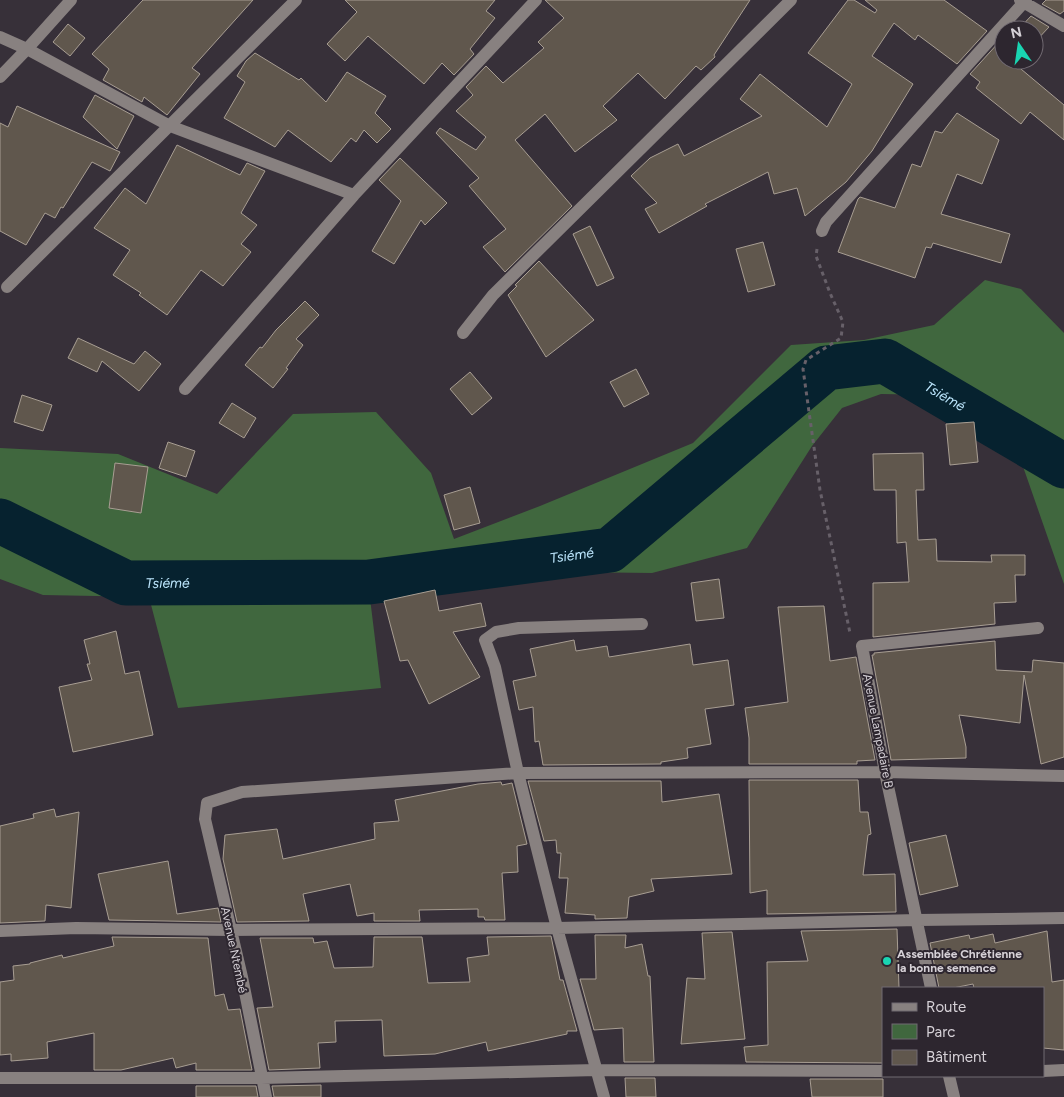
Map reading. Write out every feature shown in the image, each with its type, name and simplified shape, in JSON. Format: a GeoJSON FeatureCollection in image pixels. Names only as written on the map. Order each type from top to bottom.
{"type":"FeatureCollection","features":[{"type":"Feature","properties":{"kind":"street"},"geometry":{"type":"LineString","coordinates":[[0,77],[71,0]]}},
{"type":"Feature","properties":{"kind":"street"},"geometry":{"type":"LineString","coordinates":[[7,287],[296,0]]}},
{"type":"Feature","properties":{"kind":"street"},"geometry":{"type":"LineString","coordinates":[[185,389],[354,195],[536,0]]}},
{"type":"Feature","properties":{"kind":"street"},"geometry":{"type":"LineString","coordinates":[[463,333],[493,294],[791,0]]}},
{"type":"Feature","properties":{"kind":"street"},"geometry":{"type":"LineString","coordinates":[[822,231],[826,222],[1023,1],[1064,26]]}},
{"type":"Feature","properties":{"kind":"street"},"geometry":{"type":"LineString","coordinates":[[0,37],[27,49],[170,126],[354,195]]}},
{"type":"Feature","properties":{"kind":"street"},"geometry":{"type":"LineString","coordinates":[[604,1097],[557,928],[518,773],[495,668],[485,640],[496,632],[519,628],[642,624]]}},
{"type":"Feature","properties":{"kind":"street"},"geometry":{"type":"LineString","coordinates":[[862,646],[1038,628]]}},
{"type":"Feature","properties":{"kind":"street","name":"Avenue Lampadaire B"},"geometry":{"type":"LineString","coordinates":[[862,646],[885,772],[931,987]]}},
{"type":"Feature","properties":{"kind":"street"},"geometry":{"type":"LineString","coordinates":[[518,773],[885,772],[1064,776]]}},
{"type":"Feature","properties":{"kind":"street","name":"Avenue Ntembé"},"geometry":{"type":"LineString","coordinates":[[266,1097],[205,819],[207,803],[242,792],[518,773]]}},
{"type":"Feature","properties":{"kind":"street"},"geometry":{"type":"LineString","coordinates":[[0,931],[76,928],[230,930],[557,928],[1064,918]]}},
{"type":"Feature","properties":{"kind":"street"},"geometry":{"type":"LineString","coordinates":[[0,1078],[262,1078],[597,1070],[882,1071]]}},
{"type":"Feature","properties":{"kind":"street"},"geometry":{"type":"LineString","coordinates":[[1044,1071],[1064,1070]]}},
{"type":"Feature","properties":{"kind":"street"},"geometry":{"type":"LineString","coordinates":[[949,1077],[954,1097]]}},
{"type":"Feature","properties":{"kind":"path"},"geometry":{"type":"LineString","coordinates":[[822,231],[816,256],[830,293],[844,322],[841,338],[806,360],[803,369],[820,490],[850,633],[862,646]]}},
{"type":"Feature","properties":{"kind":"green space"},"geometry":{"type":"Polygon","coordinates":[[[985,280],[1021,289],[1064,333],[1064,584],[1012,435],[943,395],[881,394],[842,408],[812,446],[747,548],[652,573],[573,572],[369,590],[381,688],[178,708],[149,597],[43,595],[0,579],[0,448],[118,454],[217,494],[293,414],[376,412],[431,473],[454,539],[693,443],[791,345],[864,340],[934,325],[985,280]]]}},
{"type":"Feature","properties":{"kind":"building"},"geometry":{"type":"Polygon","coordinates":[[[143,0],[253,0],[192,68],[200,74],[167,115],[144,97],[142,102],[103,80],[109,69],[92,54],[143,0]]]}},
{"type":"Feature","properties":{"kind":"building"},"geometry":{"type":"Polygon","coordinates":[[[345,0],[495,0],[486,11],[495,18],[470,49],[474,54],[454,75],[442,63],[424,84],[368,36],[345,61],[327,44],[357,12],[345,0]]]}},
{"type":"Feature","properties":{"kind":"building"},"geometry":{"type":"Polygon","coordinates":[[[545,0],[750,0],[714,55],[715,57],[701,70],[696,66],[665,99],[638,73],[603,106],[617,120],[575,152],[545,114],[515,140],[572,206],[505,272],[483,247],[506,229],[469,186],[479,178],[436,133],[440,128],[476,150],[486,137],[456,111],[473,95],[466,87],[486,66],[503,83],[544,48],[538,42],[564,18],[545,0]]]}},
{"type":"Feature","properties":{"kind":"building"},"geometry":{"type":"Polygon","coordinates":[[[848,0],[854,0],[875,13],[877,10],[865,0],[944,0],[987,31],[957,64],[918,35],[915,40],[894,23],[872,56],[913,84],[872,151],[846,182],[805,216],[797,188],[774,194],[768,172],[705,204],[707,206],[659,233],[645,209],[657,203],[631,176],[650,158],[678,144],[684,156],[762,116],[740,99],[760,74],[827,127],[852,84],[808,53],[848,0]]]}},
{"type":"Feature","properties":{"kind":"building"},"geometry":{"type":"Polygon","coordinates":[[[1046,0],[1064,0],[1064,11],[1060,14],[1042,4],[1046,0]]]}},
{"type":"Feature","properties":{"kind":"building"},"geometry":{"type":"Polygon","coordinates":[[[1031,16],[1038,20],[1027,20],[1031,16]]]}},
{"type":"Feature","properties":{"kind":"building"},"geometry":{"type":"Polygon","coordinates":[[[68,24],[85,38],[70,56],[53,42],[68,24]]]}},
{"type":"Feature","properties":{"kind":"building"},"geometry":{"type":"Polygon","coordinates":[[[1044,24],[1049,27],[1044,32],[1044,24]]]}},
{"type":"Feature","properties":{"kind":"building"},"geometry":{"type":"Polygon","coordinates":[[[994,48],[994,70],[1022,70],[1064,105],[1064,140],[1030,112],[1021,124],[976,88],[980,82],[970,74],[994,48]]]}},
{"type":"Feature","properties":{"kind":"building"},"geometry":{"type":"Polygon","coordinates":[[[255,53],[299,80],[301,78],[326,102],[347,72],[386,96],[375,113],[391,129],[377,143],[364,130],[356,142],[351,138],[331,162],[288,130],[275,147],[224,118],[245,82],[237,76],[246,61],[255,53]]]}},
{"type":"Feature","properties":{"kind":"building"},"geometry":{"type":"Polygon","coordinates":[[[95,95],[134,116],[117,149],[83,117],[95,95]]]}},
{"type":"Feature","properties":{"kind":"building"},"geometry":{"type":"Polygon","coordinates":[[[17,106],[120,152],[110,171],[92,162],[63,208],[61,207],[55,218],[45,213],[26,245],[0,231],[0,123],[8,127],[17,106]]]}},
{"type":"Feature","properties":{"kind":"building"},"geometry":{"type":"Polygon","coordinates":[[[957,113],[999,140],[982,184],[957,174],[941,214],[1010,234],[1001,263],[933,243],[931,248],[926,247],[915,278],[838,252],[858,199],[860,197],[895,208],[912,164],[921,167],[935,131],[942,133],[957,113]]]}},
{"type":"Feature","properties":{"kind":"building"},"geometry":{"type":"Polygon","coordinates":[[[177,145],[240,175],[247,163],[265,171],[241,213],[257,225],[241,244],[251,252],[223,286],[201,270],[167,315],[139,295],[141,293],[113,275],[130,250],[94,228],[125,188],[146,204],[177,145]]]}},
{"type":"Feature","properties":{"kind":"building"},"geometry":{"type":"Polygon","coordinates":[[[400,158],[447,203],[425,225],[421,220],[394,264],[372,251],[401,201],[379,180],[400,158]]]}},
{"type":"Feature","properties":{"kind":"building"},"geometry":{"type":"Polygon","coordinates":[[[590,226],[614,278],[597,286],[573,234],[590,226]]]}},
{"type":"Feature","properties":{"kind":"building"},"geometry":{"type":"Polygon","coordinates":[[[763,242],[775,285],[748,292],[736,249],[763,242]]]}},
{"type":"Feature","properties":{"kind":"building"},"geometry":{"type":"Polygon","coordinates":[[[539,261],[594,320],[546,357],[508,295],[517,286],[515,285],[539,261]]]}},
{"type":"Feature","properties":{"kind":"building"},"geometry":{"type":"Polygon","coordinates":[[[305,301],[319,315],[296,339],[303,345],[273,388],[245,365],[305,301]]]}},
{"type":"Feature","properties":{"kind":"building"},"geometry":{"type":"Polygon","coordinates":[[[78,338],[134,364],[145,351],[161,364],[139,391],[102,361],[97,372],[68,358],[78,338]]]}},
{"type":"Feature","properties":{"kind":"building"},"geometry":{"type":"Polygon","coordinates":[[[636,369],[649,394],[624,407],[610,382],[636,369]]]}},
{"type":"Feature","properties":{"kind":"building"},"geometry":{"type":"Polygon","coordinates":[[[470,372],[492,398],[472,415],[450,389],[470,372]]]}},
{"type":"Feature","properties":{"kind":"building"},"geometry":{"type":"Polygon","coordinates":[[[22,395],[52,405],[43,431],[14,422],[22,395]]]}},
{"type":"Feature","properties":{"kind":"building"},"geometry":{"type":"Polygon","coordinates":[[[232,403],[256,418],[244,438],[219,423],[232,403]]]}},
{"type":"Feature","properties":{"kind":"building"},"geometry":{"type":"Polygon","coordinates":[[[974,422],[978,462],[950,465],[946,424],[974,422]]]}},
{"type":"Feature","properties":{"kind":"building"},"geometry":{"type":"Polygon","coordinates":[[[168,442],[195,451],[186,477],[159,468],[168,442]]]}},
{"type":"Feature","properties":{"kind":"building"},"geometry":{"type":"Polygon","coordinates":[[[923,453],[924,490],[916,490],[918,540],[936,539],[937,561],[992,562],[991,555],[1025,555],[1025,575],[1015,575],[1016,602],[994,603],[995,624],[873,637],[873,583],[909,582],[906,542],[897,543],[896,490],[874,490],[873,454],[923,453]]]}},
{"type":"Feature","properties":{"kind":"building"},"geometry":{"type":"Polygon","coordinates":[[[115,463],[148,467],[141,513],[109,508],[115,463]]]}},
{"type":"Feature","properties":{"kind":"building"},"geometry":{"type":"Polygon","coordinates":[[[470,487],[480,523],[454,530],[444,495],[470,487]]]}},
{"type":"Feature","properties":{"kind":"building"},"geometry":{"type":"Polygon","coordinates":[[[719,579],[724,618],[696,621],[691,583],[719,579]]]}},
{"type":"Feature","properties":{"kind":"building"},"geometry":{"type":"Polygon","coordinates":[[[435,590],[439,611],[481,603],[486,626],[453,632],[480,677],[429,704],[408,660],[400,661],[384,601],[435,590]]]}},
{"type":"Feature","properties":{"kind":"building"},"geometry":{"type":"Polygon","coordinates":[[[824,606],[830,661],[856,657],[875,760],[857,761],[857,764],[749,764],[749,738],[745,708],[788,702],[778,607],[824,606]]]}},
{"type":"Feature","properties":{"kind":"building"},"geometry":{"type":"Polygon","coordinates":[[[116,631],[125,674],[139,671],[153,735],[73,752],[59,687],[92,680],[87,664],[90,664],[84,640],[116,631]]]}},
{"type":"Feature","properties":{"kind":"building"},"geometry":{"type":"Polygon","coordinates":[[[574,640],[576,651],[607,646],[609,657],[690,644],[693,665],[728,660],[734,705],[705,709],[711,744],[687,748],[688,758],[661,762],[661,764],[543,765],[539,741],[535,742],[533,707],[519,710],[513,681],[536,676],[530,649],[574,640]]]}},
{"type":"Feature","properties":{"kind":"building"},"geometry":{"type":"Polygon","coordinates":[[[995,641],[996,670],[1032,672],[1033,660],[1064,663],[1064,757],[1041,764],[1024,675],[1020,723],[959,715],[966,747],[966,758],[891,760],[872,655],[874,653],[995,641]]]}},
{"type":"Feature","properties":{"kind":"building"},"geometry":{"type":"Polygon","coordinates":[[[749,780],[858,780],[860,812],[868,812],[871,834],[868,835],[863,875],[895,874],[896,912],[767,914],[767,890],[750,893],[749,780]]]}},
{"type":"Feature","properties":{"kind":"building"},"geometry":{"type":"Polygon","coordinates":[[[528,781],[661,781],[662,802],[719,794],[732,874],[651,879],[654,891],[629,897],[627,918],[595,919],[595,915],[565,913],[568,878],[559,878],[561,853],[557,853],[556,840],[544,841],[528,781]]]}},
{"type":"Feature","properties":{"kind":"building"},"geometry":{"type":"Polygon","coordinates":[[[501,782],[502,785],[512,783],[527,844],[517,846],[518,872],[502,873],[505,920],[485,920],[484,917],[478,917],[478,909],[419,910],[420,921],[374,921],[374,913],[357,916],[350,884],[303,894],[309,921],[237,922],[223,859],[225,835],[277,829],[283,859],[375,839],[374,823],[399,821],[395,800],[478,784],[501,782]]]}},
{"type":"Feature","properties":{"kind":"building"},"geometry":{"type":"Polygon","coordinates":[[[54,809],[56,817],[79,812],[71,908],[46,905],[45,921],[0,923],[0,826],[34,818],[33,814],[54,809]]]}},
{"type":"Feature","properties":{"kind":"building"},"geometry":{"type":"Polygon","coordinates":[[[946,835],[958,886],[920,895],[909,843],[946,835]]]}},
{"type":"Feature","properties":{"kind":"building"},"geometry":{"type":"Polygon","coordinates":[[[168,861],[177,914],[218,908],[221,922],[109,920],[98,874],[168,861]]]}},
{"type":"Feature","properties":{"kind":"building"},"geometry":{"type":"Polygon","coordinates":[[[897,929],[899,987],[882,987],[882,1063],[746,1062],[744,1047],[768,1045],[767,962],[808,961],[801,931],[897,929]]]}},
{"type":"Feature","properties":{"kind":"building"},"geometry":{"type":"Polygon","coordinates":[[[1047,931],[1052,982],[1064,980],[1064,1050],[1044,1048],[1044,987],[974,987],[973,984],[958,987],[939,987],[930,943],[969,935],[970,939],[993,934],[995,943],[1047,931]]]}},
{"type":"Feature","properties":{"kind":"building"},"geometry":{"type":"Polygon","coordinates":[[[732,932],[745,1039],[681,1044],[687,978],[705,979],[702,933],[732,932]]]}},
{"type":"Feature","properties":{"kind":"building"},"geometry":{"type":"Polygon","coordinates":[[[595,935],[626,935],[625,948],[642,944],[648,976],[650,976],[654,1062],[624,1062],[623,1028],[594,1030],[580,979],[596,979],[595,935]]]}},
{"type":"Feature","properties":{"kind":"building"},"geometry":{"type":"Polygon","coordinates":[[[551,936],[560,980],[563,980],[577,1031],[567,1031],[567,1034],[488,1051],[486,1042],[435,1054],[384,1056],[382,1020],[335,1021],[336,1042],[318,1043],[320,1068],[269,1070],[257,1008],[273,1007],[260,938],[313,938],[314,943],[327,941],[334,968],[373,967],[374,937],[422,937],[428,983],[470,982],[467,958],[489,955],[487,937],[551,936]]]}},
{"type":"Feature","properties":{"kind":"building"},"geometry":{"type":"Polygon","coordinates":[[[112,937],[208,938],[215,996],[224,994],[228,1010],[240,1009],[252,1070],[196,1070],[196,1063],[176,1068],[173,1058],[121,1070],[94,1070],[94,1033],[47,1042],[48,1058],[11,1061],[11,1054],[0,1055],[0,982],[14,980],[13,966],[30,964],[62,955],[63,958],[114,946],[112,937]]]}},
{"type":"Feature","properties":{"kind":"building"},"geometry":{"type":"Polygon","coordinates":[[[625,1078],[655,1078],[656,1097],[626,1097],[625,1078]]]}},
{"type":"Feature","properties":{"kind":"building"},"geometry":{"type":"Polygon","coordinates":[[[810,1079],[883,1079],[883,1097],[812,1097],[810,1079]]]}},
{"type":"Feature","properties":{"kind":"building"},"geometry":{"type":"Polygon","coordinates":[[[321,1085],[321,1097],[274,1097],[272,1086],[321,1085]]]}},
{"type":"Feature","properties":{"kind":"building"},"geometry":{"type":"Polygon","coordinates":[[[196,1086],[256,1086],[258,1097],[196,1097],[196,1086]]]}},
{"type":"Feature","properties":{"kind":"waterway","name":"Tsiémé"},"geometry":{"type":"LineString","coordinates":[[0,521],[126,583],[369,582],[610,550],[826,368],[885,361],[1064,466]]}},
{"type":"Feature","properties":{"kind":"place","name":"Assemblée Chrétienne la bonne semence"},"geometry":{"type":"Point","coordinates":[887,961]}}]}
